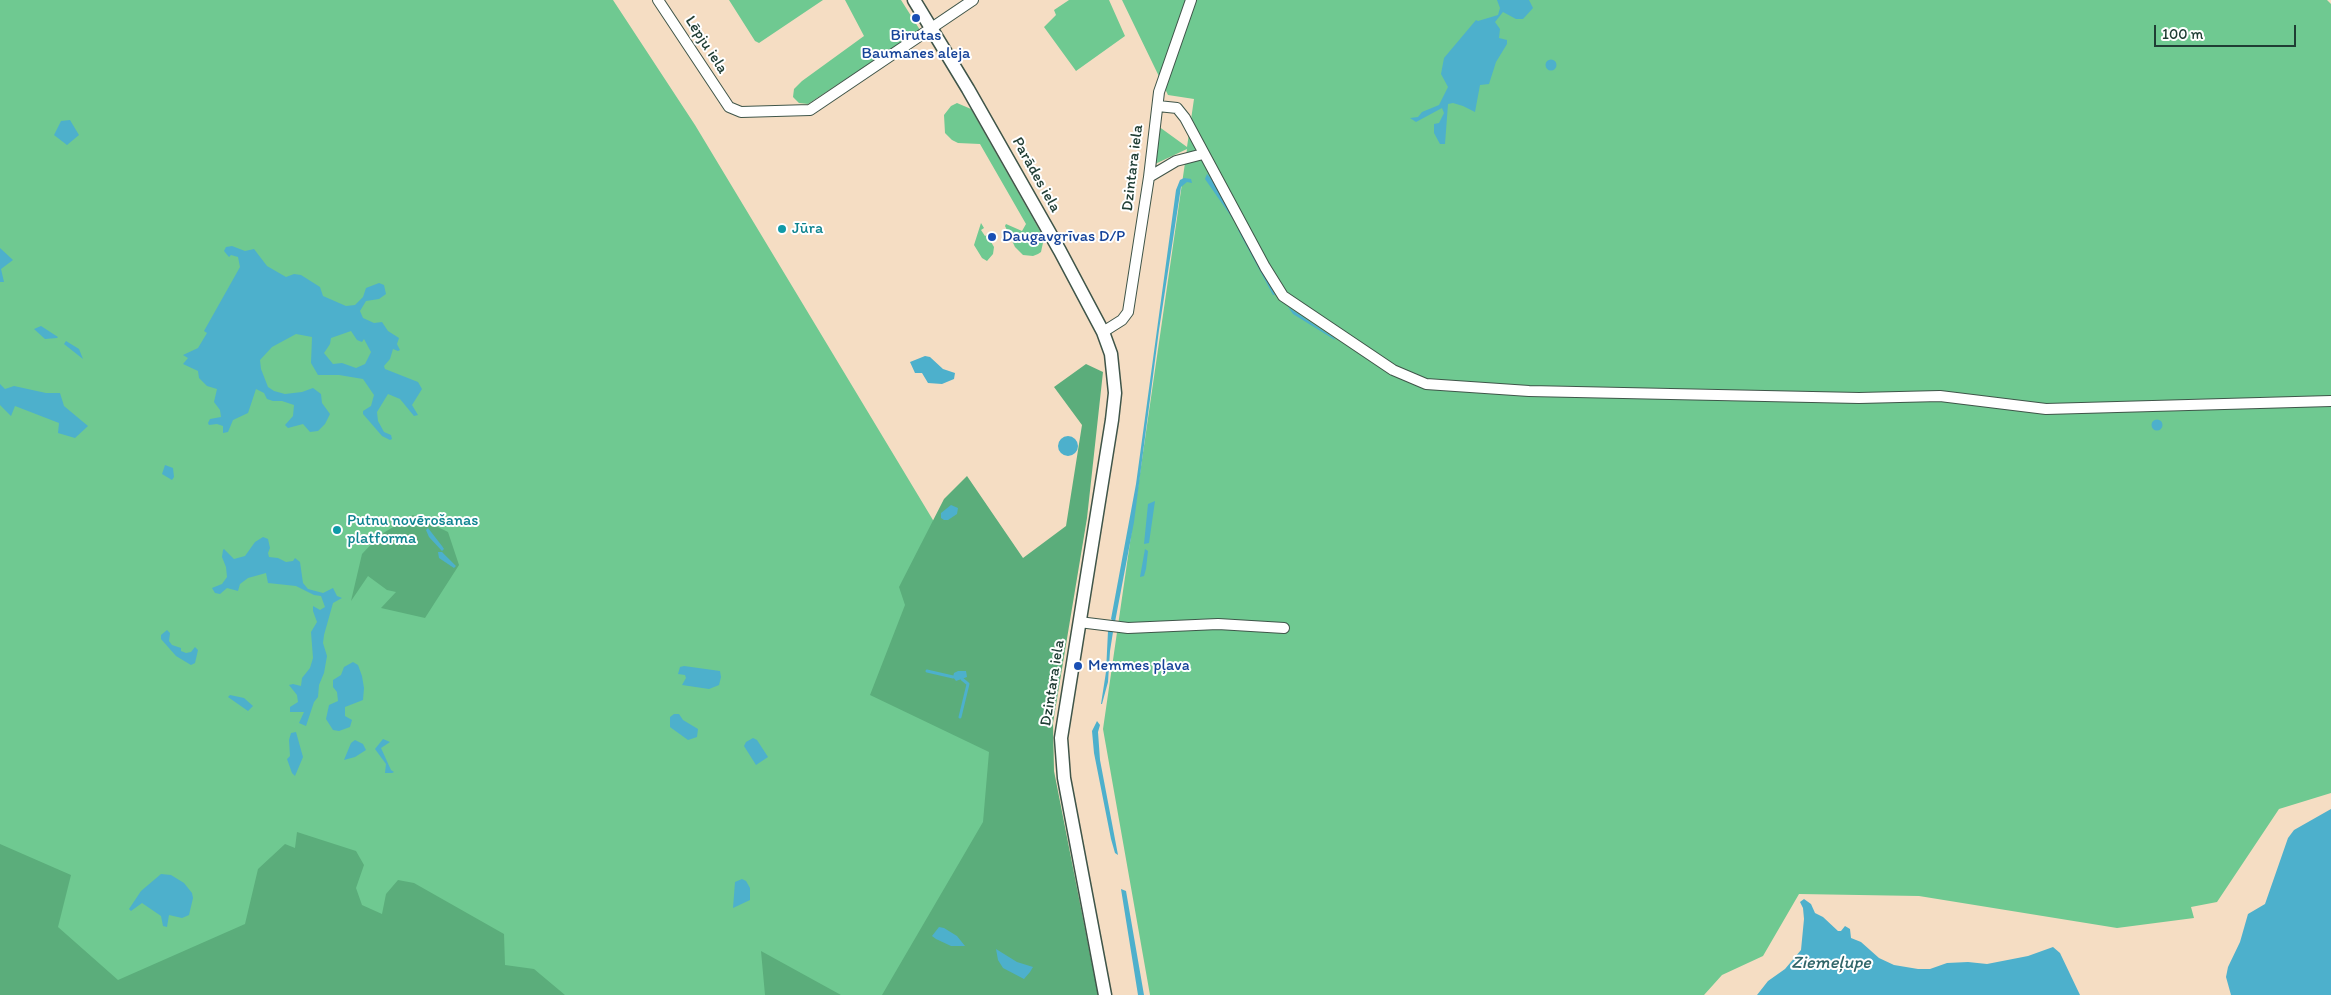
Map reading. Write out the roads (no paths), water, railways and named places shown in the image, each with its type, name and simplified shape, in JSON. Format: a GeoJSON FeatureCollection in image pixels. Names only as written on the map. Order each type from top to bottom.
{"type":"FeatureCollection","features":[{"type":"Feature","properties":{"kind":"street","name":"Lēpju iela"},"geometry":{"type":"LineString","coordinates":[[658,0],[729,107],[740,112],[810,110],[932,28]]}},
{"type":"Feature","properties":{"kind":"street","name":"Parādes iela"},"geometry":{"type":"LineString","coordinates":[[914,0],[1028,192],[1103,332],[1111,354],[1114,374]]}},
{"type":"Feature","properties":{"kind":"street"},"geometry":{"type":"LineString","coordinates":[[932,28],[973,0]]}},
{"type":"Feature","properties":{"kind":"street","name":"Dzintara iela"},"geometry":{"type":"LineString","coordinates":[[1103,332],[1122,320],[1128,312],[1149,177],[1151,147],[1159,92],[1191,0]]}},
{"type":"Feature","properties":{"kind":"street"},"geometry":{"type":"LineString","coordinates":[[1158,106],[1176,108],[1185,118],[1265,267],[1283,296],[1393,370],[1426,384],[1529,391],[1859,398],[1940,396],[2046,409],[2331,401]]}},
{"type":"Feature","properties":{"kind":"street"},"geometry":{"type":"LineString","coordinates":[[1149,177],[1176,161],[1203,154]]}},
{"type":"Feature","properties":{"kind":"street","name":"Dzintara iela"},"geometry":{"type":"LineString","coordinates":[[1105,995],[1064,778],[1061,738],[1112,420],[1114,374]]}},
{"type":"Feature","properties":{"kind":"street"},"geometry":{"type":"LineString","coordinates":[[1079,622],[1128,628],[1218,624],[1284,628]]}},
{"type":"Feature","properties":{"kind":"water"},"geometry":{"type":"Polygon","coordinates":[[[1497,0],[1529,0],[1533,8],[1523,19],[1516,19],[1503,12],[1495,22],[1500,29],[1499,38],[1507,40],[1507,44],[1496,62],[1489,84],[1480,85],[1475,112],[1453,103],[1448,104],[1445,144],[1440,144],[1434,133],[1434,124],[1439,123],[1444,113],[1442,108],[1416,122],[1410,118],[1418,117],[1422,112],[1439,105],[1448,87],[1441,74],[1444,58],[1476,20],[1498,15],[1500,8],[1497,0]]]}},
{"type":"Feature","properties":{"kind":"water"},"geometry":{"type":"Polygon","coordinates":[[[1551,59],[1557,65],[1551,71],[1545,65],[1551,59]]]}},
{"type":"Feature","properties":{"kind":"water"},"geometry":{"type":"Polygon","coordinates":[[[70,120],[79,135],[67,145],[54,135],[61,121],[70,120]]]}},
{"type":"Feature","properties":{"kind":"water"},"geometry":{"type":"Polygon","coordinates":[[[1207,174],[1214,181],[1235,222],[1205,179],[1207,174]]]}},
{"type":"Feature","properties":{"kind":"water"},"geometry":{"type":"Polygon","coordinates":[[[1184,178],[1191,179],[1192,183],[1187,182],[1181,187],[1159,330],[1134,522],[1115,622],[1111,619],[1136,484],[1176,190],[1180,180],[1184,178]]]}},
{"type":"Feature","properties":{"kind":"water"},"geometry":{"type":"Polygon","coordinates":[[[1238,230],[1240,230],[1275,295],[1273,295],[1238,230]]]}},
{"type":"Feature","properties":{"kind":"water"},"geometry":{"type":"Polygon","coordinates":[[[232,246],[245,251],[254,249],[267,266],[286,277],[294,274],[301,275],[320,287],[323,296],[346,306],[355,305],[363,297],[366,288],[379,283],[384,285],[386,294],[379,299],[366,301],[360,311],[363,318],[374,323],[382,322],[388,331],[399,338],[397,344],[400,350],[393,349],[390,359],[384,366],[385,369],[418,382],[422,389],[412,405],[418,415],[414,416],[400,399],[388,394],[377,412],[378,421],[384,432],[391,435],[392,439],[390,440],[382,436],[363,414],[363,411],[371,406],[374,395],[363,379],[339,375],[318,375],[311,363],[312,337],[296,334],[272,347],[260,360],[261,369],[268,387],[274,391],[285,394],[302,392],[313,388],[321,394],[322,403],[330,414],[325,424],[318,431],[310,432],[303,424],[288,428],[285,425],[293,416],[294,405],[267,399],[264,393],[256,389],[248,413],[233,420],[228,432],[223,433],[223,426],[217,424],[209,425],[210,419],[221,417],[220,410],[214,402],[217,389],[207,386],[199,378],[198,371],[183,364],[188,358],[183,355],[198,348],[207,333],[204,331],[240,267],[238,257],[231,255],[229,257],[224,251],[226,247],[232,246]],[[351,331],[331,338],[330,344],[324,353],[333,364],[342,363],[356,368],[365,364],[371,352],[364,339],[362,342],[357,340],[351,331]]]}},
{"type":"Feature","properties":{"kind":"water"},"geometry":{"type":"Polygon","coordinates":[[[0,248],[13,260],[1,269],[4,282],[0,282],[0,248]]]}},
{"type":"Feature","properties":{"kind":"water"},"geometry":{"type":"Polygon","coordinates":[[[1288,307],[1334,338],[1335,340],[1293,314],[1288,307]]]}},
{"type":"Feature","properties":{"kind":"water"},"geometry":{"type":"Polygon","coordinates":[[[41,326],[58,337],[45,339],[34,329],[41,326]]]}},
{"type":"Feature","properties":{"kind":"water"},"geometry":{"type":"Polygon","coordinates":[[[66,341],[79,349],[83,359],[64,344],[66,341]]]}},
{"type":"Feature","properties":{"kind":"water"},"geometry":{"type":"Polygon","coordinates":[[[925,356],[930,357],[943,369],[955,373],[954,379],[942,384],[928,383],[922,373],[915,373],[910,362],[925,356]]]}},
{"type":"Feature","properties":{"kind":"water"},"geometry":{"type":"Polygon","coordinates":[[[0,384],[5,389],[14,386],[46,393],[60,393],[64,406],[88,426],[75,438],[58,433],[59,423],[15,406],[11,416],[0,405],[0,384]]]}},
{"type":"Feature","properties":{"kind":"water"},"geometry":{"type":"Polygon","coordinates":[[[2157,419],[2163,425],[2157,431],[2151,425],[2157,419]]]}},
{"type":"Feature","properties":{"kind":"water"},"geometry":{"type":"Polygon","coordinates":[[[1068,436],[1075,439],[1078,446],[1075,453],[1068,456],[1061,453],[1058,446],[1061,439],[1068,436]]]}},
{"type":"Feature","properties":{"kind":"water"},"geometry":{"type":"Polygon","coordinates":[[[165,465],[173,468],[174,477],[172,480],[162,474],[165,465]]]}},
{"type":"Feature","properties":{"kind":"water"},"geometry":{"type":"Polygon","coordinates":[[[1155,501],[1149,543],[1144,544],[1148,504],[1155,501]]]}},
{"type":"Feature","properties":{"kind":"water"},"geometry":{"type":"Polygon","coordinates":[[[951,505],[958,508],[957,514],[948,520],[944,520],[941,518],[941,513],[951,505]]]}},
{"type":"Feature","properties":{"kind":"water"},"geometry":{"type":"Polygon","coordinates":[[[428,528],[444,549],[442,551],[429,537],[426,530],[428,528]]]}},
{"type":"Feature","properties":{"kind":"water"},"geometry":{"type":"Polygon","coordinates":[[[263,537],[268,539],[269,557],[278,558],[286,562],[293,561],[295,558],[300,562],[303,583],[308,589],[323,593],[333,588],[337,596],[342,598],[333,603],[324,635],[323,643],[327,656],[324,673],[319,685],[318,697],[314,702],[306,726],[299,723],[304,712],[290,712],[290,707],[298,702],[297,695],[289,685],[301,686],[302,678],[310,668],[313,658],[311,632],[317,622],[313,606],[320,610],[325,607],[321,596],[314,595],[296,586],[268,583],[266,573],[248,578],[240,584],[238,591],[227,588],[220,594],[215,593],[212,588],[222,584],[227,577],[222,557],[224,549],[234,559],[245,556],[255,542],[263,537]]]}},
{"type":"Feature","properties":{"kind":"water"},"geometry":{"type":"Polygon","coordinates":[[[1145,549],[1148,551],[1146,569],[1144,576],[1140,577],[1145,549]]]}},
{"type":"Feature","properties":{"kind":"water"},"geometry":{"type":"Polygon","coordinates":[[[438,552],[442,552],[456,566],[454,568],[439,558],[438,552]]]}},
{"type":"Feature","properties":{"kind":"water"},"geometry":{"type":"Polygon","coordinates":[[[167,630],[170,633],[169,641],[172,645],[181,648],[181,651],[191,652],[195,647],[198,650],[195,663],[191,665],[176,656],[161,639],[161,635],[167,630]]]}},
{"type":"Feature","properties":{"kind":"water"},"geometry":{"type":"Polygon","coordinates":[[[1112,630],[1108,682],[1101,704],[1106,672],[1108,631],[1112,630]]]}},
{"type":"Feature","properties":{"kind":"water"},"geometry":{"type":"Polygon","coordinates":[[[353,662],[358,665],[362,676],[363,700],[345,707],[345,716],[352,720],[350,727],[339,731],[333,730],[326,719],[329,705],[338,701],[337,692],[333,687],[333,680],[341,675],[344,667],[353,662]]]}},
{"type":"Feature","properties":{"kind":"water"},"geometry":{"type":"Polygon","coordinates":[[[680,667],[720,671],[719,685],[709,689],[682,685],[686,678],[685,675],[678,674],[680,667]]]}},
{"type":"Feature","properties":{"kind":"water"},"geometry":{"type":"Polygon","coordinates":[[[966,671],[967,677],[956,681],[953,677],[954,673],[966,671]]]}},
{"type":"Feature","properties":{"kind":"water"},"geometry":{"type":"Polygon","coordinates":[[[230,695],[244,698],[253,706],[248,711],[228,697],[230,695]]]}},
{"type":"Feature","properties":{"kind":"water"},"geometry":{"type":"Polygon","coordinates":[[[674,714],[679,714],[683,720],[698,729],[697,737],[688,740],[670,727],[670,717],[674,714]]]}},
{"type":"Feature","properties":{"kind":"water"},"geometry":{"type":"Polygon","coordinates":[[[1097,721],[1100,725],[1098,732],[1100,760],[1118,855],[1115,853],[1111,839],[1094,753],[1092,731],[1097,721]]]}},
{"type":"Feature","properties":{"kind":"water"},"geometry":{"type":"Polygon","coordinates":[[[296,732],[303,757],[295,776],[287,759],[290,756],[289,740],[291,733],[296,732]]]}},
{"type":"Feature","properties":{"kind":"water"},"geometry":{"type":"Polygon","coordinates":[[[753,738],[757,740],[768,757],[756,765],[744,746],[746,742],[753,738]]]}},
{"type":"Feature","properties":{"kind":"water"},"geometry":{"type":"Polygon","coordinates":[[[383,739],[390,742],[381,748],[391,770],[394,772],[392,773],[385,773],[386,764],[375,749],[383,739]]]}},
{"type":"Feature","properties":{"kind":"water"},"geometry":{"type":"Polygon","coordinates":[[[355,740],[363,744],[366,750],[355,757],[344,760],[351,743],[355,740]]]}},
{"type":"Feature","properties":{"kind":"water"},"geometry":{"type":"Polygon","coordinates":[[[2331,809],[2331,995],[2231,995],[2226,977],[2228,967],[2240,942],[2248,914],[2265,904],[2288,838],[2294,830],[2331,809]]]}},
{"type":"Feature","properties":{"kind":"water"},"geometry":{"type":"Polygon","coordinates":[[[161,874],[171,875],[184,883],[192,893],[193,898],[189,915],[182,918],[169,915],[167,927],[163,926],[161,916],[142,903],[131,911],[129,909],[141,891],[161,874]]]}},
{"type":"Feature","properties":{"kind":"water"},"geometry":{"type":"Polygon","coordinates":[[[742,879],[746,881],[750,888],[750,900],[733,908],[735,882],[742,879]]]}},
{"type":"Feature","properties":{"kind":"water"},"geometry":{"type":"Polygon","coordinates":[[[1121,889],[1126,891],[1144,995],[1138,995],[1121,889]]]}},
{"type":"Feature","properties":{"kind":"water","name":"Ziemeļupe"},"geometry":{"type":"Polygon","coordinates":[[[1804,899],[1811,904],[1815,913],[1823,917],[1838,931],[1841,931],[1845,926],[1850,929],[1851,938],[1861,942],[1879,958],[1894,965],[1930,969],[1947,963],[1968,962],[1987,964],[2028,956],[2053,947],[2060,953],[2080,995],[1757,995],[1768,981],[1785,969],[1801,950],[1804,919],[1803,908],[1800,902],[1804,899]]]}},
{"type":"Feature","properties":{"kind":"water"},"geometry":{"type":"Polygon","coordinates":[[[939,927],[957,936],[965,946],[951,946],[936,939],[932,936],[939,927]]]}},
{"type":"Feature","properties":{"kind":"water"},"geometry":{"type":"Polygon","coordinates":[[[996,949],[1017,962],[1033,967],[1024,979],[1003,968],[998,960],[996,949]]]}},
{"type":"Feature","properties":{"kind":"waterway"},"geometry":{"type":"LineString","coordinates":[[927,671],[953,677]]}},
{"type":"Feature","properties":{"kind":"waterway"},"geometry":{"type":"LineString","coordinates":[[960,717],[968,684],[962,679]]}},
{"type":"Feature","properties":{"kind":"place","name":"Birutas Baumanes aleja"},"geometry":{"type":"Point","coordinates":[916,18]}},
{"type":"Feature","properties":{"kind":"place","name":"Jūra"},"geometry":{"type":"Point","coordinates":[782,229]}},
{"type":"Feature","properties":{"kind":"place","name":"Daugavgrīvas D/P"},"geometry":{"type":"Point","coordinates":[992,237]}},
{"type":"Feature","properties":{"kind":"place","name":"Putnu novērošanas platforma"},"geometry":{"type":"Point","coordinates":[337,530]}},
{"type":"Feature","properties":{"kind":"place","name":"Memmes pļava"},"geometry":{"type":"Point","coordinates":[1078,666]}}]}
